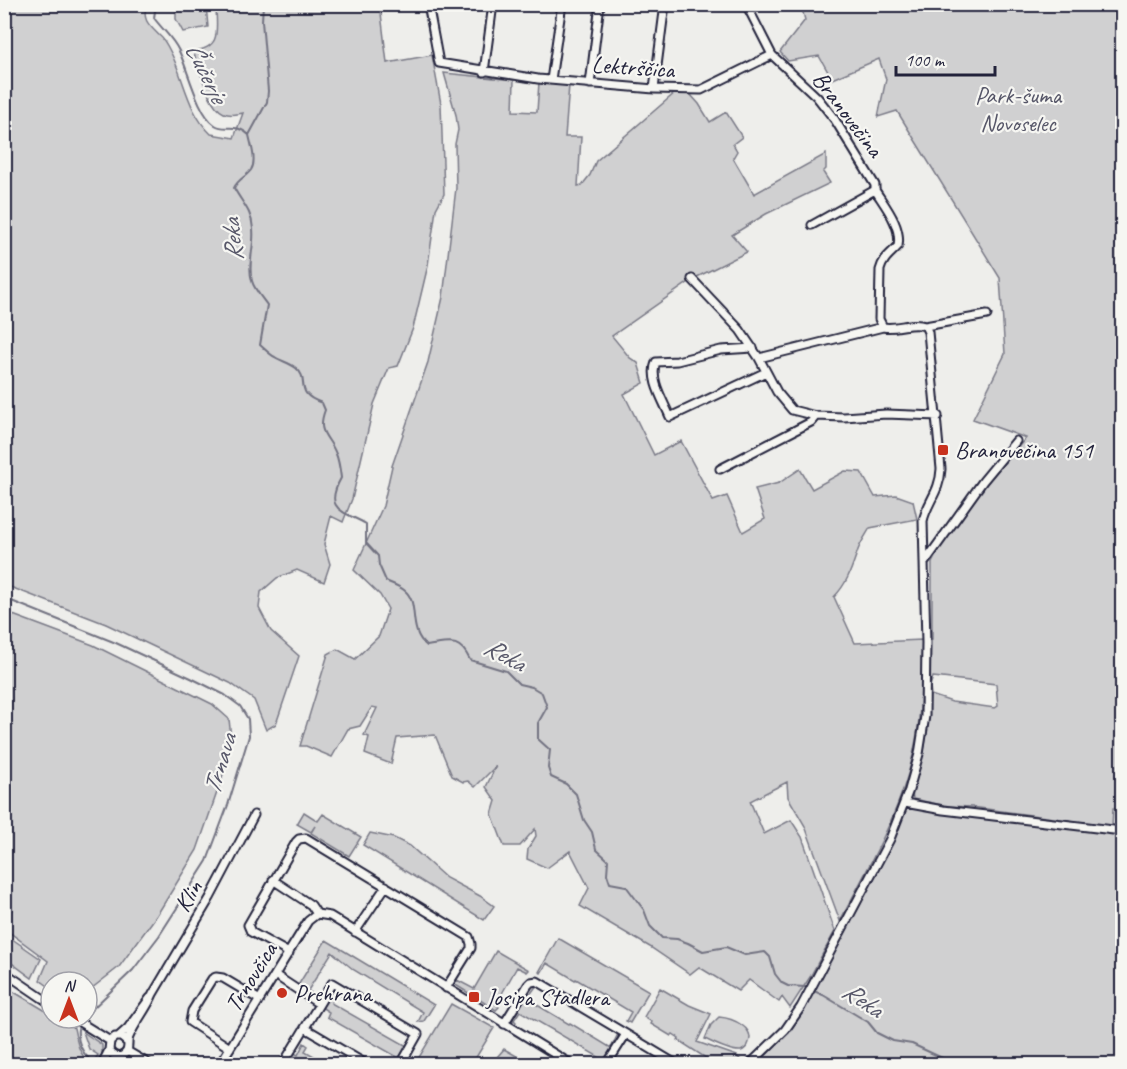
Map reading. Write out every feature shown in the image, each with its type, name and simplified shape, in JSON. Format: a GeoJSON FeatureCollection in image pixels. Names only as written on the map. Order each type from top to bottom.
{"type":"FeatureCollection","features":[{"type":"Feature","properties":{"kind":"street","name":"Lektrščica"},"geometry":{"type":"LineString","coordinates":[[428,4],[439,63],[484,72],[590,84],[701,90],[772,55]]}},
{"type":"Feature","properties":{"kind":"street"},"geometry":{"type":"LineString","coordinates":[[484,72],[493,4]]}},
{"type":"Feature","properties":{"kind":"street"},"geometry":{"type":"LineString","coordinates":[[551,80],[562,4]]}},
{"type":"Feature","properties":{"kind":"street"},"geometry":{"type":"LineString","coordinates":[[590,84],[600,4]]}},
{"type":"Feature","properties":{"kind":"street"},"geometry":{"type":"LineString","coordinates":[[654,89],[665,4]]}},
{"type":"Feature","properties":{"kind":"street","name":"Branovečina"},"geometry":{"type":"LineString","coordinates":[[746,4],[772,55],[823,105],[875,185],[875,190],[895,223],[900,240],[898,246],[882,262],[880,270],[879,319],[883,327]]}},
{"type":"Feature","properties":{"kind":"street","name":"Branovečina"},"geometry":{"type":"LineString","coordinates":[[812,225],[875,190]]}},
{"type":"Feature","properties":{"kind":"street"},"geometry":{"type":"LineString","coordinates":[[692,279],[740,330],[759,358],[777,392],[792,410],[816,416],[886,414],[938,416]]}},
{"type":"Feature","properties":{"kind":"street"},"geometry":{"type":"LineString","coordinates":[[759,358],[883,327],[920,324],[925,326],[987,315]]}},
{"type":"Feature","properties":{"kind":"street"},"geometry":{"type":"LineString","coordinates":[[750,1065],[785,1030],[807,995],[890,838],[905,803],[919,754],[925,716],[923,527],[924,515],[938,491],[941,478],[938,416],[928,332],[925,326]]}},
{"type":"Feature","properties":{"kind":"street"},"geometry":{"type":"LineString","coordinates":[[753,348],[721,350],[677,361],[656,362],[653,368],[657,387],[670,417],[766,372]]}},
{"type":"Feature","properties":{"kind":"street"},"geometry":{"type":"LineString","coordinates":[[720,469],[811,422],[816,416]]}},
{"type":"Feature","properties":{"kind":"street"},"geometry":{"type":"LineString","coordinates":[[925,562],[983,481],[1016,441]]}},
{"type":"Feature","properties":{"kind":"street"},"geometry":{"type":"LineString","coordinates":[[905,803],[943,810],[1122,831]]}},
{"type":"Feature","properties":{"kind":"street","name":"Klin"},"geometry":{"type":"LineString","coordinates":[[128,1042],[153,994],[210,898],[254,815]]}},
{"type":"Feature","properties":{"kind":"street"},"geometry":{"type":"LineString","coordinates":[[289,953],[251,932],[248,928],[249,920],[296,842],[302,838],[309,840],[469,937],[471,948],[446,988]]}},
{"type":"Feature","properties":{"kind":"street"},"geometry":{"type":"LineString","coordinates":[[273,880],[312,905],[318,914],[330,916],[571,1065]]}},
{"type":"Feature","properties":{"kind":"street"},"geometry":{"type":"LineString","coordinates":[[355,932],[386,886]]}},
{"type":"Feature","properties":{"kind":"street","name":"Trnovčica"},"geometry":{"type":"LineString","coordinates":[[220,1065],[309,921],[318,914]]}},
{"type":"Feature","properties":{"kind":"street"},"geometry":{"type":"LineString","coordinates":[[4,972],[39,996]]}},
{"type":"Feature","properties":{"kind":"street"},"geometry":{"type":"LineString","coordinates":[[275,975],[320,1004]]}},
{"type":"Feature","properties":{"kind":"street"},"geometry":{"type":"LineString","coordinates":[[230,1048],[190,1022],[192,1011],[212,979],[223,978],[260,1000]]}},
{"type":"Feature","properties":{"kind":"street"},"geometry":{"type":"LineString","coordinates":[[504,1024],[528,985],[537,981],[676,1065]]}},
{"type":"Feature","properties":{"kind":"street"},"geometry":{"type":"LineString","coordinates":[[283,1065],[332,983],[417,1034],[401,1065]]}},
{"type":"Feature","properties":{"kind":"street","name":"Klin"},"geometry":{"type":"LineString","coordinates":[[118,1037],[128,1028],[153,994]]}},
{"type":"Feature","properties":{"kind":"street"},"geometry":{"type":"LineString","coordinates":[[305,1028],[366,1065]]}},
{"type":"Feature","properties":{"kind":"street"},"geometry":{"type":"LineString","coordinates":[[92,1030],[110,1041]]}},
{"type":"Feature","properties":{"kind":"street"},"geometry":{"type":"LineString","coordinates":[[607,1065],[626,1034]]}},
{"type":"Feature","properties":{"kind":"street"},"geometry":{"type":"LineString","coordinates":[[110,1041],[118,1037],[124,1038],[128,1042],[128,1051]]}},
{"type":"Feature","properties":{"kind":"street"},"geometry":{"type":"LineString","coordinates":[[102,1065],[109,1050],[110,1041]]}},
{"type":"Feature","properties":{"kind":"street"},"geometry":{"type":"LineString","coordinates":[[109,1050],[115,1056],[120,1057]]}},
{"type":"Feature","properties":{"kind":"street"},"geometry":{"type":"LineString","coordinates":[[109,1065],[128,1051]]}},
{"type":"Feature","properties":{"kind":"street"},"geometry":{"type":"LineString","coordinates":[[128,1051],[149,1065]]}},
{"type":"Feature","properties":{"kind":"green space"},"geometry":{"type":"Polygon","coordinates":[[[4,5],[147,5],[146,19],[168,47],[197,116],[211,134],[234,138],[243,113],[224,113],[213,103],[193,51],[209,46],[216,36],[216,5],[380,5],[387,63],[432,55],[441,104],[444,194],[436,209],[428,265],[413,328],[398,366],[389,368],[374,404],[352,499],[343,522],[331,516],[324,544],[330,564],[324,582],[297,570],[277,578],[261,592],[259,608],[271,631],[299,656],[276,724],[266,730],[254,700],[230,683],[106,624],[5,585],[4,5]]]}},
{"type":"Feature","properties":{"kind":"green space"},"geometry":{"type":"Polygon","coordinates":[[[176,5],[206,5],[208,27],[183,32],[176,19],[176,5]]]}},
{"type":"Feature","properties":{"kind":"green space","name":"Park-šuma Novoselec"},"geometry":{"type":"Polygon","coordinates":[[[801,5],[1122,5],[1122,809],[1113,808],[1112,826],[972,807],[947,806],[913,799],[914,782],[923,755],[928,726],[929,639],[932,639],[932,563],[942,543],[975,497],[1026,438],[973,419],[1005,354],[1000,278],[897,111],[878,117],[886,79],[879,59],[832,79],[819,56],[788,61],[780,52],[805,20],[801,5]],[[933,677],[930,686],[931,695],[952,702],[995,708],[998,706],[996,684],[933,677]]]}},
{"type":"Feature","properties":{"kind":"green space"},"geometry":{"type":"Polygon","coordinates":[[[444,73],[514,80],[513,111],[537,112],[539,82],[569,85],[565,137],[581,137],[578,186],[582,185],[590,175],[596,161],[675,93],[690,94],[710,122],[726,112],[742,137],[733,144],[737,151],[733,158],[754,194],[826,154],[826,169],[823,172],[830,183],[766,214],[732,235],[747,252],[695,278],[612,336],[630,358],[638,363],[644,383],[624,394],[654,455],[681,441],[713,501],[727,496],[743,532],[765,519],[755,489],[779,483],[800,469],[812,489],[845,471],[861,472],[875,497],[896,495],[913,501],[917,519],[870,528],[859,547],[846,580],[834,597],[855,643],[922,640],[921,690],[916,740],[904,788],[885,834],[840,921],[805,826],[788,797],[787,782],[750,801],[764,834],[791,820],[802,837],[835,931],[790,1008],[782,997],[779,1002],[749,980],[738,991],[699,967],[690,974],[650,947],[580,906],[589,888],[570,851],[547,868],[527,859],[528,849],[536,836],[535,829],[520,846],[504,846],[492,814],[496,801],[486,787],[496,766],[475,787],[468,781],[463,782],[452,776],[435,735],[397,738],[391,764],[365,754],[369,737],[364,735],[377,708],[372,707],[360,726],[348,729],[332,757],[306,746],[300,746],[328,654],[337,649],[355,659],[379,636],[388,609],[380,595],[354,570],[383,506],[392,466],[428,362],[443,297],[456,188],[455,144],[458,130],[444,73]]]}},
{"type":"Feature","properties":{"kind":"green space"},"geometry":{"type":"Polygon","coordinates":[[[5,612],[93,645],[212,704],[229,719],[231,738],[222,778],[197,850],[157,915],[119,967],[99,983],[99,970],[44,970],[48,961],[5,929],[12,909],[8,906],[5,912],[6,905],[4,904],[5,612]]]}},
{"type":"Feature","properties":{"kind":"green space"},"geometry":{"type":"Polygon","coordinates":[[[909,807],[1122,835],[1122,1064],[758,1064],[790,1030],[812,995],[909,807]]]}},
{"type":"Feature","properties":{"kind":"green space"},"geometry":{"type":"Polygon","coordinates":[[[304,812],[318,821],[323,814],[361,837],[349,856],[311,833],[315,826],[311,832],[297,824],[304,812]]]}},
{"type":"Feature","properties":{"kind":"green space"},"geometry":{"type":"Polygon","coordinates":[[[370,833],[394,838],[410,846],[446,878],[494,906],[484,920],[363,845],[370,833]]]}},
{"type":"Feature","properties":{"kind":"green space"},"geometry":{"type":"Polygon","coordinates":[[[5,934],[41,959],[32,978],[5,958],[5,934]]]}},
{"type":"Feature","properties":{"kind":"green space"},"geometry":{"type":"Polygon","coordinates":[[[558,938],[649,991],[630,1023],[626,1021],[631,1012],[576,979],[547,963],[541,973],[539,972],[558,938]]]}},
{"type":"Feature","properties":{"kind":"green space"},"geometry":{"type":"Polygon","coordinates":[[[326,940],[434,1005],[424,1021],[418,1022],[423,1012],[354,970],[332,952],[307,992],[297,987],[326,940]]]}},
{"type":"Feature","properties":{"kind":"green space"},"geometry":{"type":"Polygon","coordinates":[[[496,951],[529,970],[527,972],[517,967],[496,1004],[499,1007],[496,1010],[454,984],[457,980],[474,989],[496,951]]]}},
{"type":"Feature","properties":{"kind":"green space"},"geometry":{"type":"Polygon","coordinates":[[[537,985],[527,999],[611,1048],[618,1034],[619,1039],[603,1064],[604,1060],[520,1011],[514,1020],[515,1025],[513,1023],[513,1017],[531,987],[537,985]]]}},
{"type":"Feature","properties":{"kind":"green space"},"geometry":{"type":"Polygon","coordinates":[[[4,986],[39,1007],[39,1030],[74,1030],[81,1052],[90,1064],[5,1064],[4,986]]]}},
{"type":"Feature","properties":{"kind":"green space"},"geometry":{"type":"Polygon","coordinates":[[[660,988],[689,1005],[711,1014],[697,1042],[737,1056],[744,1064],[715,1064],[678,1040],[679,1038],[673,1034],[671,1036],[651,1024],[652,1022],[644,1017],[660,988]]]}},
{"type":"Feature","properties":{"kind":"green space"},"geometry":{"type":"Polygon","coordinates":[[[337,990],[343,992],[341,996],[337,993],[331,1003],[407,1046],[399,1058],[327,1017],[329,1012],[321,1007],[330,992],[337,990]]]}},
{"type":"Feature","properties":{"kind":"green space"},"geometry":{"type":"Polygon","coordinates":[[[451,1004],[494,1028],[472,1064],[415,1064],[451,1004]]]}},
{"type":"Feature","properties":{"kind":"green space"},"geometry":{"type":"Polygon","coordinates":[[[719,1017],[730,1019],[746,1029],[750,1039],[744,1049],[732,1050],[705,1039],[711,1025],[719,1017]]]}},
{"type":"Feature","properties":{"kind":"green space"},"geometry":{"type":"Polygon","coordinates":[[[83,1032],[102,1045],[102,1055],[96,1064],[92,1064],[98,1055],[89,1049],[83,1032]]]}},
{"type":"Feature","properties":{"kind":"green space"},"geometry":{"type":"Polygon","coordinates":[[[304,1043],[308,1046],[305,1051],[328,1064],[295,1062],[287,1064],[294,1053],[298,1055],[304,1043]]]}},
{"type":"Feature","properties":{"kind":"green space"},"geometry":{"type":"Polygon","coordinates":[[[504,1049],[531,1064],[510,1064],[497,1057],[504,1049]]]}},
{"type":"Feature","properties":{"kind":"waterway","name":"Čučerje"},"geometry":{"type":"LineString","coordinates":[[161,4],[155,11],[154,18],[177,46],[203,111],[215,125],[239,129],[249,135]]}},
{"type":"Feature","properties":{"kind":"waterway"},"geometry":{"type":"LineString","coordinates":[[249,135],[267,102],[263,4]]}},
{"type":"Feature","properties":{"kind":"waterway","name":"Reka"},"geometry":{"type":"LineString","coordinates":[[249,135],[253,166],[234,188],[251,217],[252,281],[267,305],[260,345],[273,356],[296,368],[302,377],[307,395],[322,403],[325,410],[322,424],[324,434],[336,454],[341,475],[334,497],[335,503],[343,512],[366,524],[366,543],[378,556],[386,581],[409,595],[417,632],[421,639],[427,646],[453,643],[462,648],[470,660],[506,671],[519,684],[532,687],[542,693],[547,707],[538,723],[538,739],[550,750],[548,768],[551,777],[566,784],[576,794],[584,820],[592,832],[596,849],[608,860],[607,874],[610,883],[626,886],[644,910],[650,926],[662,938],[677,939],[703,951],[726,947],[745,955],[765,952],[770,957],[775,974],[782,983],[788,986],[805,987],[823,995],[868,1022],[877,1033],[893,1041],[912,1044],[955,1064]]}},
{"type":"Feature","properties":{"kind":"waterway","name":"Trnava"},"geometry":{"type":"LineString","coordinates":[[4,598],[116,643],[191,678],[225,695],[240,706],[248,719],[249,736],[228,805],[207,861],[159,936],[133,970],[99,1003]]}},
{"type":"Feature","properties":{"kind":"waterway","name":"Trnava"},"geometry":{"type":"LineString","coordinates":[[78,1030],[80,1045],[89,1059]]}},
{"type":"Feature","properties":{"kind":"place","name":"Branovečina 151"},"geometry":{"type":"Point","coordinates":[943,450]}},
{"type":"Feature","properties":{"kind":"place","name":"Prehrana"},"geometry":{"type":"Point","coordinates":[282,993]}},
{"type":"Feature","properties":{"kind":"place","name":"Josipa Stadlera"},"geometry":{"type":"Point","coordinates":[474,997]}}]}
